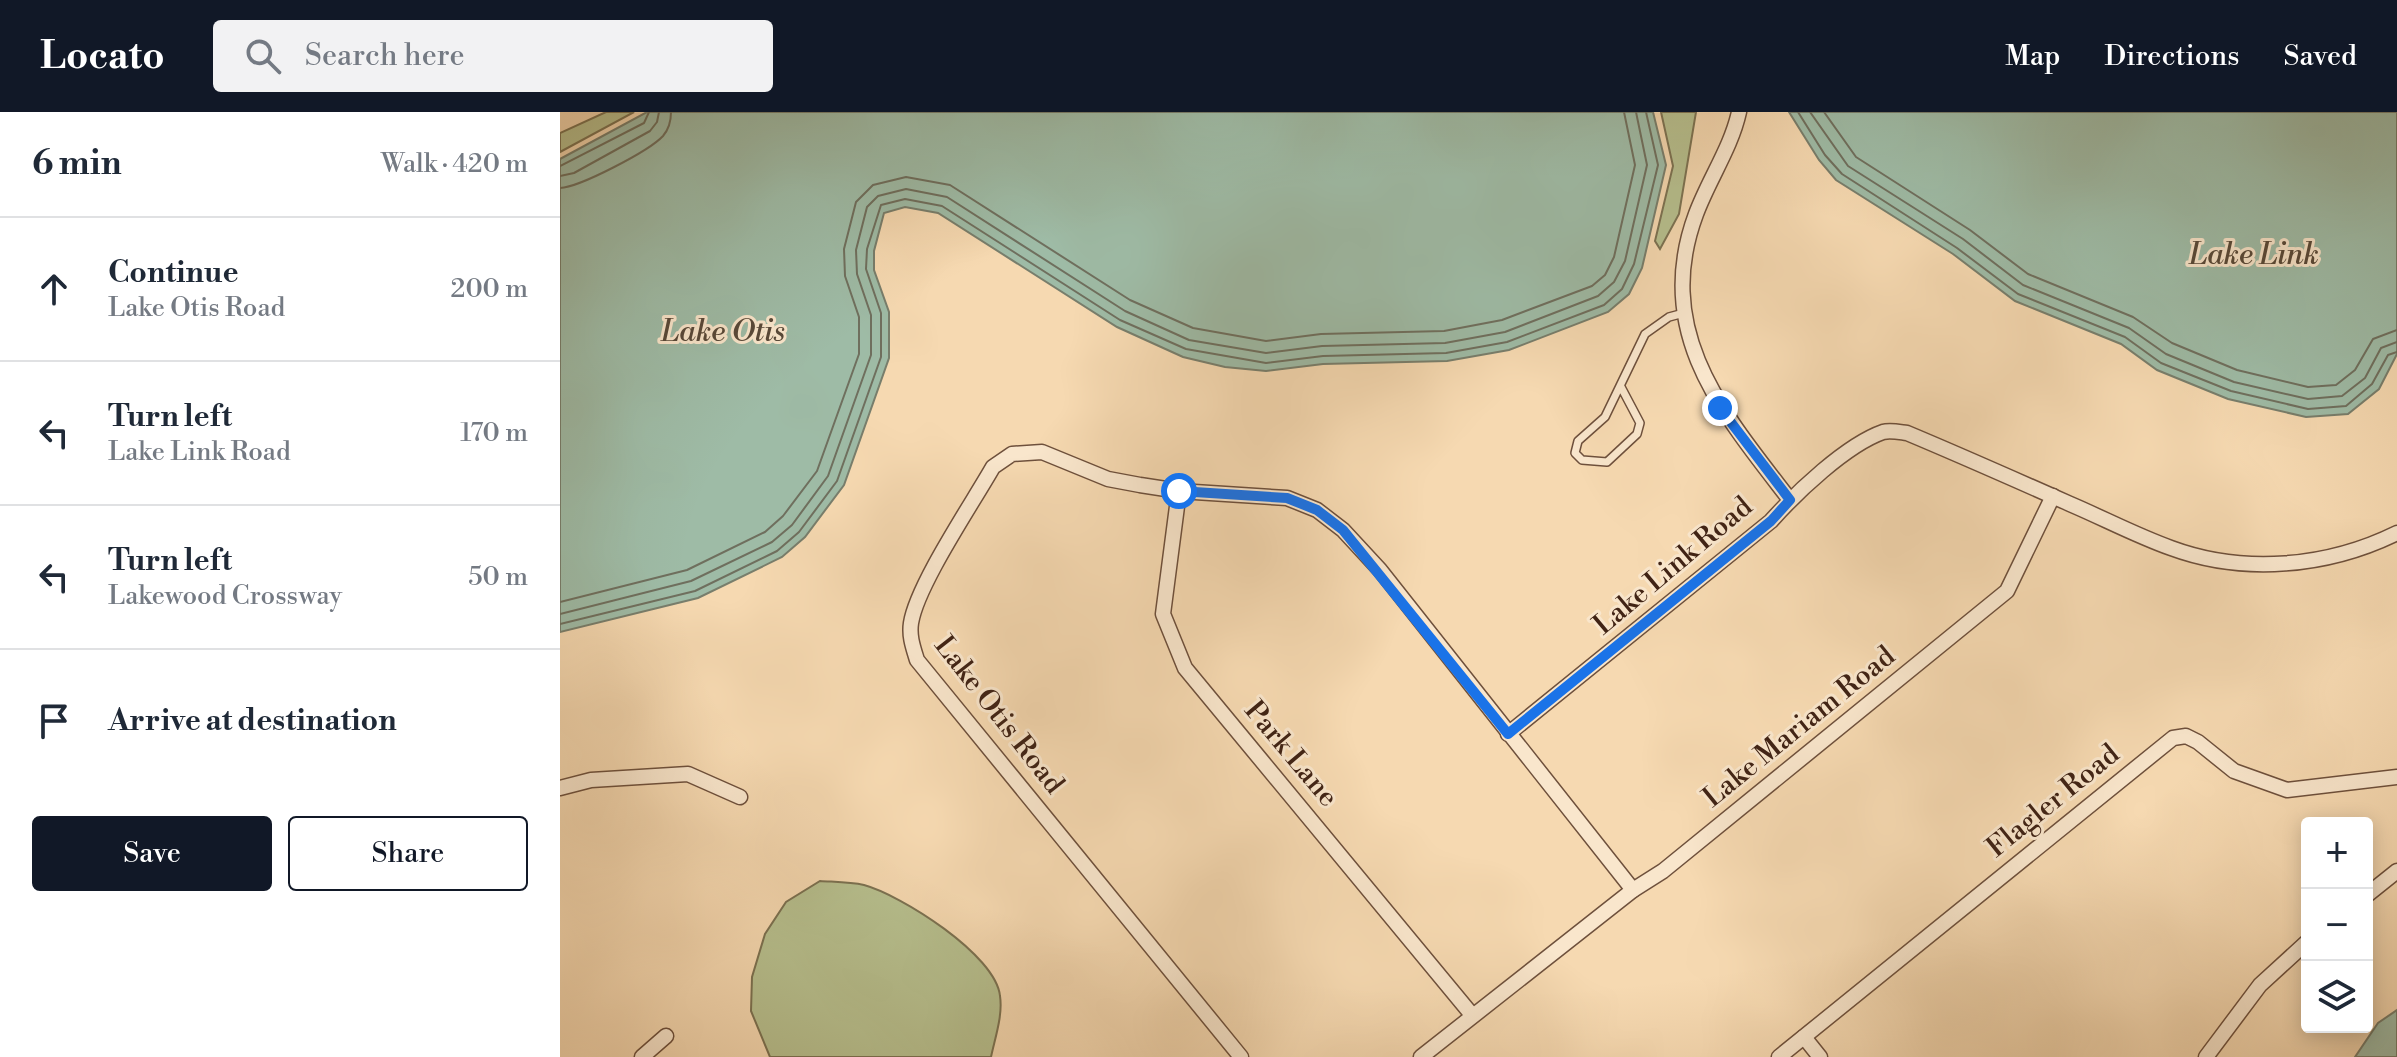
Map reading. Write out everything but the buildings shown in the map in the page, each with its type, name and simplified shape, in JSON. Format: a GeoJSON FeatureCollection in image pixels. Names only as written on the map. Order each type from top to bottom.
{"type":"FeatureCollection","features":[{"type":"Feature","properties":{"kind":"street"},"geometry":{"type":"LineString","coordinates":[[1739,112],[1695,216],[1685,269],[1684,313],[1698,365],[1720,408],[1790,500]]}},
{"type":"Feature","properties":{"kind":"street","name":"Lake Link Road"},"geometry":{"type":"LineString","coordinates":[[1508,734],[1760,530],[1790,500],[1862,442],[1886,431],[1916,437],[2053,496]]}},
{"type":"Feature","properties":{"kind":"street","name":"Lake Otis Road"},"geometry":{"type":"LineString","coordinates":[[1241,1057],[917,660],[911,641],[911,621],[923,590],[993,467],[1012,454],[1042,452],[1108,479],[1179,491],[1287,498],[1317,510],[1343,530],[1633,890]]}},
{"type":"Feature","properties":{"kind":"street","name":"Park Lane"},"geometry":{"type":"LineString","coordinates":[[1179,491],[1163,614],[1185,668],[1472,1015]]}},
{"type":"Feature","properties":{"kind":"street"},"geometry":{"type":"LineString","coordinates":[[2053,496],[2172,549],[2225,561],[2266,565],[2321,560],[2373,545],[2397,533]]}},
{"type":"Feature","properties":{"kind":"street","name":"Lake Mariam Road"},"geometry":{"type":"LineString","coordinates":[[1421,1057],[1633,890],[1663,871],[2007,591],[2053,496]]}},
{"type":"Feature","properties":{"kind":"street","name":"Flagler Road"},"geometry":{"type":"LineString","coordinates":[[1779,1057],[2173,738],[2186,736],[2234,771],[2287,790],[2397,777]]}},
{"type":"Feature","properties":{"kind":"street"},"geometry":{"type":"LineString","coordinates":[[560,788],[591,780],[688,774],[740,797]]}},
{"type":"Feature","properties":{"kind":"street"},"geometry":{"type":"LineString","coordinates":[[2373,890],[2397,871]]}},
{"type":"Feature","properties":{"kind":"street"},"geometry":{"type":"LineString","coordinates":[[2206,1057],[2260,985],[2301,947]]}},
{"type":"Feature","properties":{"kind":"street"},"geometry":{"type":"LineString","coordinates":[[642,1057],[666,1036]]}},
{"type":"Feature","properties":{"kind":"street"},"geometry":{"type":"LineString","coordinates":[[1804,1037],[1820,1057]]}},
{"type":"Feature","properties":{"kind":"lane"},"geometry":{"type":"LineString","coordinates":[[1621,387],[1640,423],[1637,434],[1607,462],[1597,464],[1582,460],[1575,453],[1578,441],[1605,417],[1645,334],[1669,317],[1684,313]]}},
{"type":"Feature","properties":{"kind":"shaded area"},"geometry":{"type":"Polygon","coordinates":[[[606,112],[634,112],[560,152],[560,133],[606,112]]]}},
{"type":"Feature","properties":{"kind":"shaded area"},"geometry":{"type":"Polygon","coordinates":[[[1661,112],[1696,112],[1679,214],[1660,249],[1655,241],[1673,166],[1661,112]]]}},
{"type":"Feature","properties":{"kind":"shaded area"},"geometry":{"type":"Polygon","coordinates":[[[820,881],[864,885],[880,891],[922,914],[965,945],[995,980],[1000,996],[1000,1019],[991,1057],[770,1057],[751,1011],[752,977],[765,934],[786,902],[820,881]]]}},
{"type":"Feature","properties":{"kind":"water","name":"Lake Otis"},"geometry":{"type":"Polygon","coordinates":[[[647,112],[1653,112],[1666,165],[1642,268],[1629,294],[1608,312],[1509,350],[1447,361],[1323,364],[1266,371],[1225,367],[1183,357],[1117,327],[938,213],[905,207],[884,213],[874,251],[874,270],[889,312],[889,358],[844,485],[805,537],[782,557],[698,598],[560,632],[560,159],[647,112]]]}},
{"type":"Feature","properties":{"kind":"water","name":"Lake Link"},"geometry":{"type":"Polygon","coordinates":[[[1789,112],[2397,112],[2397,354],[2379,389],[2348,414],[2306,417],[2228,399],[2157,370],[2121,344],[2015,301],[1953,254],[1836,180],[1819,160],[1789,112]]]}},
{"type":"Feature","properties":{"kind":"water"},"geometry":{"type":"Polygon","coordinates":[[[2397,1010],[2397,1057],[2355,1057],[2373,1033],[2378,1023],[2397,1010]]]}},
{"type":"Feature","properties":{"kind":"route"},"geometry":{"type":"LineString","coordinates":[[1179,491],[1287,498],[1317,510],[1343,530],[1380,570],[1508,734],[1771,521],[1790,500],[1720,408]]}}]}
